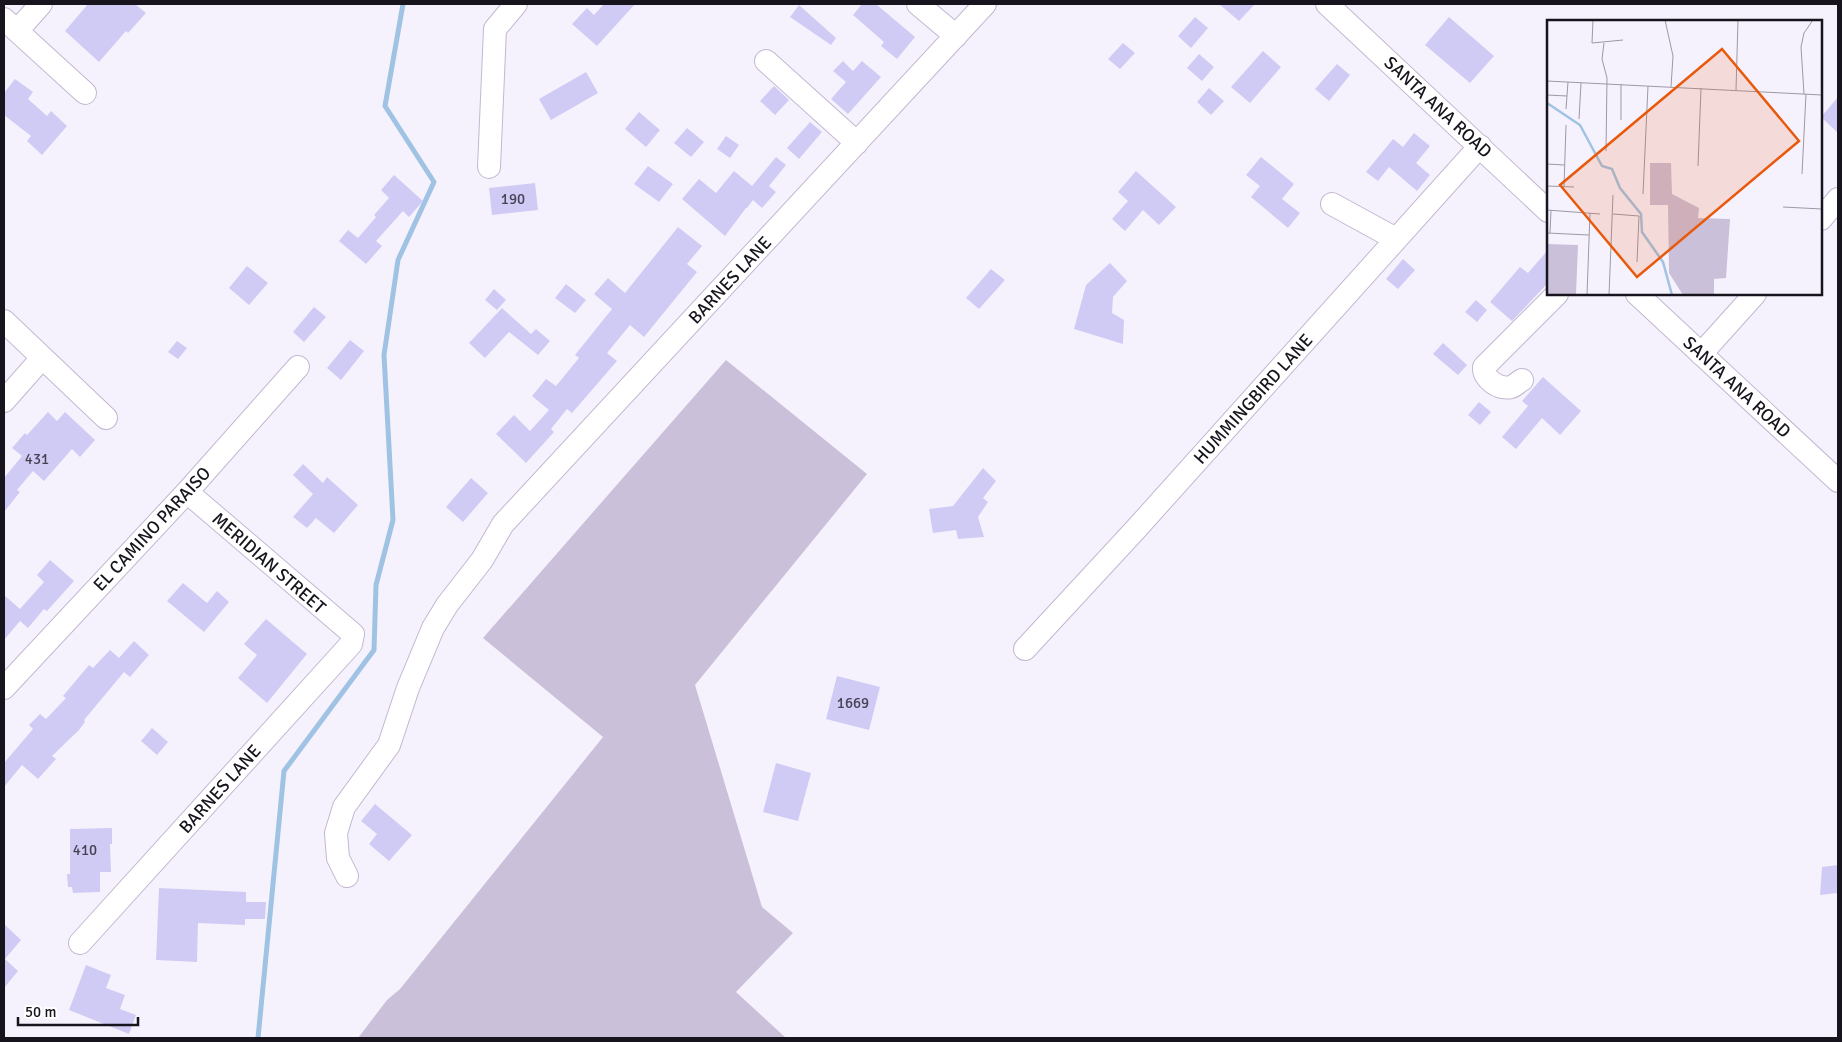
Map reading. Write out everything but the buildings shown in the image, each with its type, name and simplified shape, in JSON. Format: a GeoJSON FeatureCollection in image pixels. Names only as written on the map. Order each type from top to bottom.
{"type":"FeatureCollection","features":[{"type":"Feature","properties":{"kind":"street"},"geometry":{"type":"LineString","coordinates":[[41,4],[10,25],[85,93]]}},
{"type":"Feature","properties":{"kind":"street"},"geometry":{"type":"LineString","coordinates":[[489,167],[495,29],[516,4]]}},
{"type":"Feature","properties":{"kind":"street"},"geometry":{"type":"LineString","coordinates":[[918,4],[956,36]]}},
{"type":"Feature","properties":{"kind":"street","name":"BARNES LANE"},"geometry":{"type":"LineString","coordinates":[[347,876],[338,858],[336,833],[344,807],[390,745],[408,688],[433,628],[447,605],[482,560],[503,524],[985,4]]}},
{"type":"Feature","properties":{"kind":"street","name":"SANTA ANA ROAD"},"geometry":{"type":"LineString","coordinates":[[1327,4],[1547,210]]}},
{"type":"Feature","properties":{"kind":"street"},"geometry":{"type":"LineString","coordinates":[[766,61],[857,143]]}},
{"type":"Feature","properties":{"kind":"street","name":"HUMMINGBIRD LANE"},"geometry":{"type":"LineString","coordinates":[[1025,650],[1480,146]]}},
{"type":"Feature","properties":{"kind":"street"},"geometry":{"type":"LineString","coordinates":[[1822,218],[1838,199]]}},
{"type":"Feature","properties":{"kind":"street"},"geometry":{"type":"LineString","coordinates":[[1332,204],[1396,239]]}},
{"type":"Feature","properties":{"kind":"street"},"geometry":{"type":"LineString","coordinates":[[1522,380],[1512,386],[1503,388],[1487,378],[1484,367],[1555,295]]}},
{"type":"Feature","properties":{"kind":"street","name":"SANTA ANA ROAD"},"geometry":{"type":"LineString","coordinates":[[1637,295],[1838,481]]}},
{"type":"Feature","properties":{"kind":"street"},"geometry":{"type":"LineString","coordinates":[[1701,354],[1753,295]]}},
{"type":"Feature","properties":{"kind":"street"},"geometry":{"type":"LineString","coordinates":[[4,321],[106,418]]}},
{"type":"Feature","properties":{"kind":"street"},"geometry":{"type":"LineString","coordinates":[[4,401],[42,358]]}},
{"type":"Feature","properties":{"kind":"street","name":"EL CAMINO PARAISO"},"geometry":{"type":"LineString","coordinates":[[4,688],[187,492],[298,367]]}},
{"type":"Feature","properties":{"kind":"street","name":"MERIDIAN STREET"},"geometry":{"type":"LineString","coordinates":[[187,492],[351,634]]}},
{"type":"Feature","properties":{"kind":"street","name":"BARNES LANE"},"geometry":{"type":"LineString","coordinates":[[80,943],[351,644],[353,634],[351,634]]}},
{"type":"Feature","properties":{"kind":"shaded area"},"geometry":{"type":"Polygon","coordinates":[[[726,360],[867,474],[695,685],[762,907],[793,933],[736,992],[786,1038],[358,1038],[387,1000],[400,989],[603,737],[483,638],[726,360]]]}},
{"type":"Feature","properties":{"kind":"waterway"},"geometry":{"type":"LineString","coordinates":[[258,1038],[284,771],[374,650],[376,585],[393,520],[384,355],[398,260],[434,182],[385,106],[403,4]]}}]}
